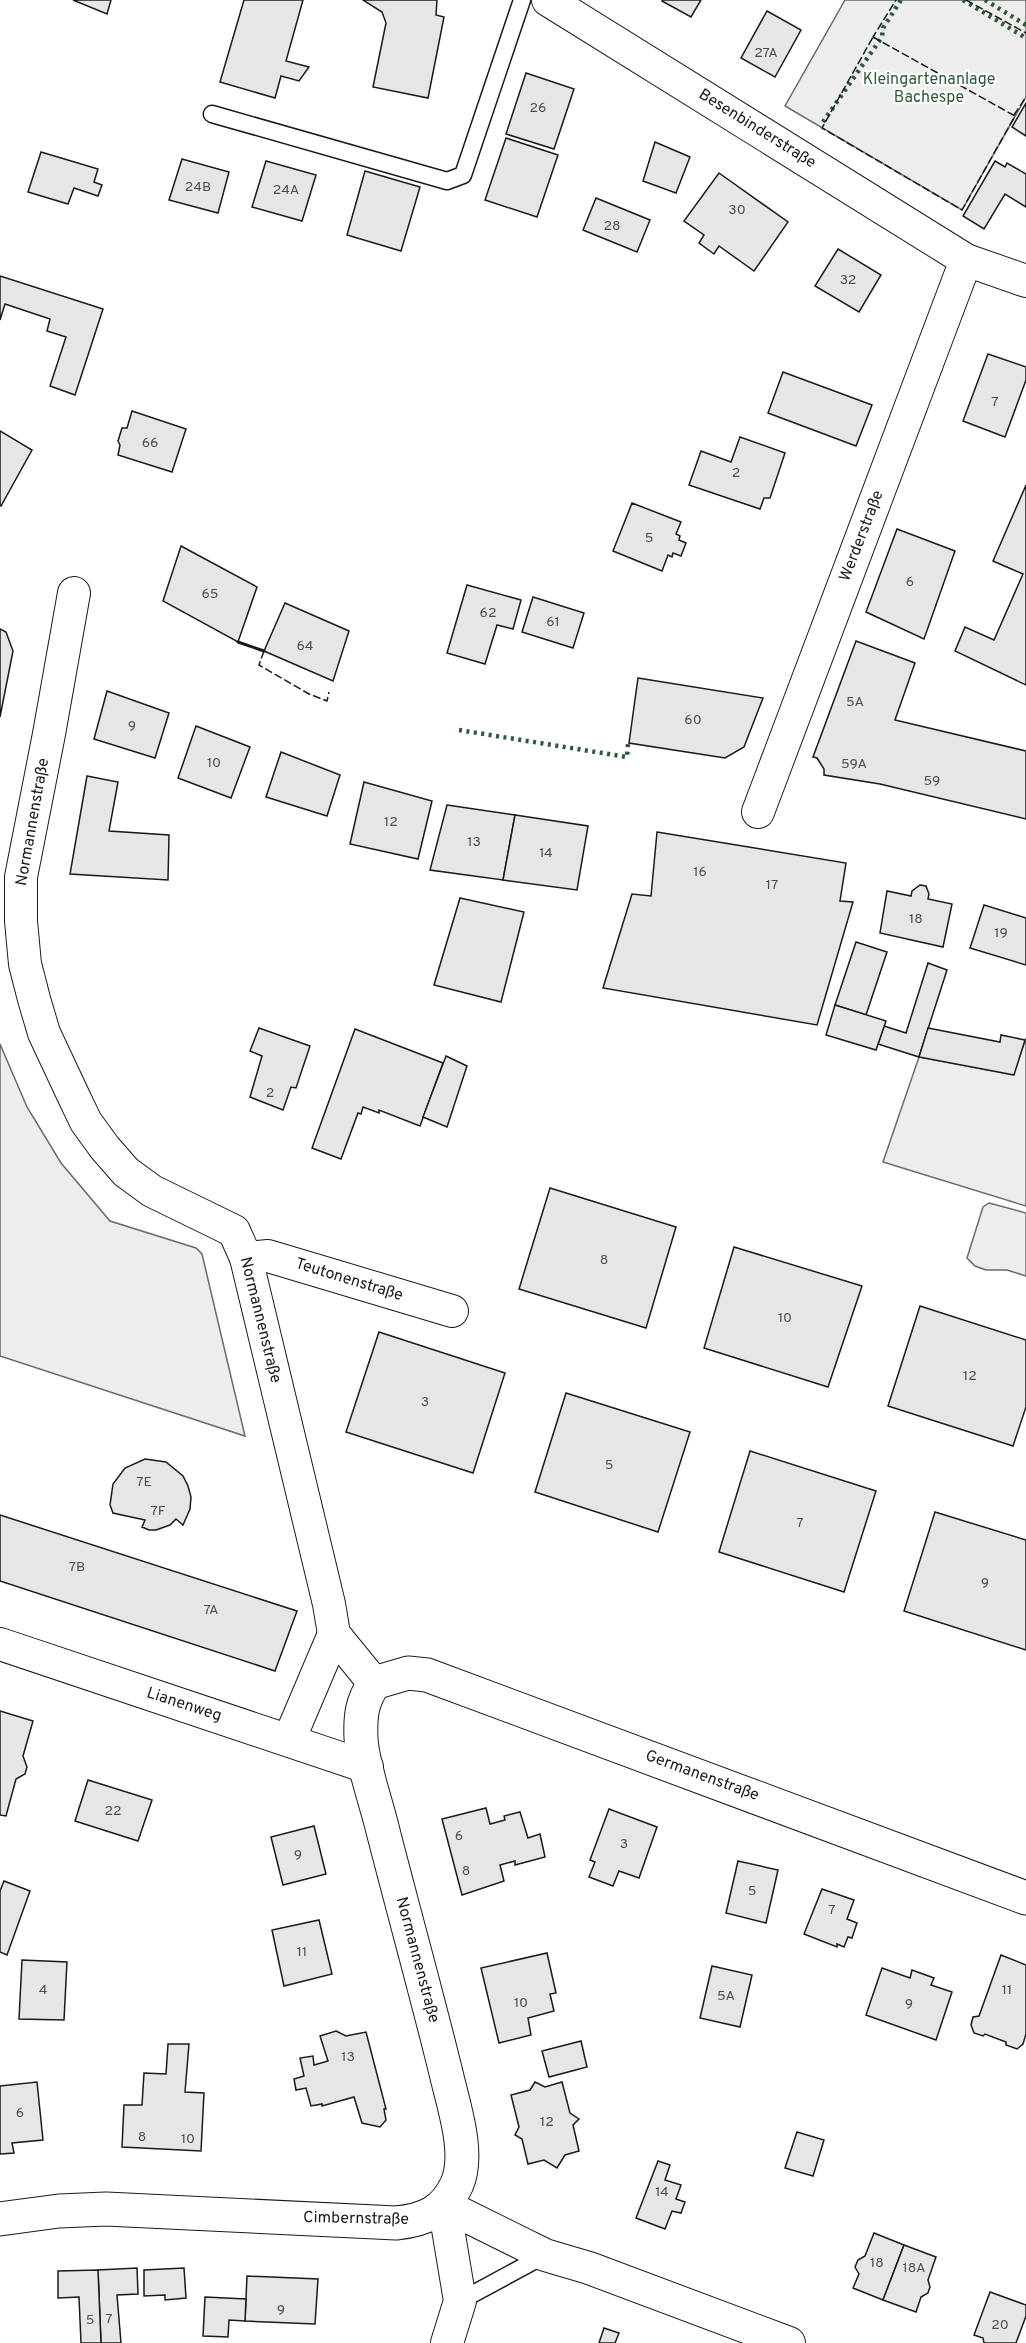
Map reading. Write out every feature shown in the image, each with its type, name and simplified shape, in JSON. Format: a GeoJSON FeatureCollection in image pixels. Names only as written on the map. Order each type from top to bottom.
{"type":"FeatureCollection","features":[{"type":"Feature","properties":{"kind":"street","name":"Besenbinderstraße"},"geometry":{"type":"LineString","coordinates":[[548,0],[966,260],[1026,281]]}},
{"type":"Feature","properties":{"kind":"street","name":"Werderstraße"},"geometry":{"type":"LineString","coordinates":[[758,812],[966,260]]}},
{"type":"Feature","properties":{"kind":"street","name":"Normannenstraße"},"geometry":{"type":"LineString","coordinates":[[74,593],[21,877],[21,921],[25,964],[44,1033],[87,1122],[105,1148],[126,1172],[152,1191],[234,1231],[246,1258],[329,1604],[334,1634],[374,1683],[364,1699],[361,1714],[361,1741],[427,1993],[460,2130],[462,2162],[458,2183],[444,2205]]}},
{"type":"Feature","properties":{"kind":"street","name":"Teutonenstraße"},"geometry":{"type":"LineString","coordinates":[[246,1258],[268,1256],[452,1311]]}},
{"type":"Feature","properties":{"kind":"street"},"geometry":{"type":"LineString","coordinates":[[289,1740],[334,1634]]}},
{"type":"Feature","properties":{"kind":"street","name":"Lianenweg"},"geometry":{"type":"LineString","coordinates":[[0,1644],[367,1767]]}},
{"type":"Feature","properties":{"kind":"street","name":"Germanenstraße"},"geometry":{"type":"LineString","coordinates":[[374,1683],[408,1673],[427,1675],[1026,1898]]}},
{"type":"Feature","properties":{"kind":"street"},"geometry":{"type":"LineString","coordinates":[[444,2205],[545,2255],[589,2268],[789,2343]]}},
{"type":"Feature","properties":{"kind":"street"},"geometry":{"type":"LineString","coordinates":[[444,2205],[460,2301],[447,2343]]}},
{"type":"Feature","properties":{"kind":"street","name":"Cimbernstraße"},"geometry":{"type":"LineString","coordinates":[[0,2219],[59,2211],[106,2209],[396,2223],[421,2220],[444,2205]]}},
{"type":"Feature","properties":{"kind":"lane"},"geometry":{"type":"LineString","coordinates":[[212,114],[447,181],[463,175],[522,0]]}},
{"type":"Feature","properties":{"kind":"lane"},"geometry":{"type":"LineString","coordinates":[[460,2301],[545,2255]]}},
{"type":"Feature","properties":{"kind":"shaded area","name":"Kleingartenanlage Bachespe"},"geometry":{"type":"Polygon","coordinates":[[[845,0],[1026,0],[1026,97],[962,210],[785,106],[845,0]]]}},
{"type":"Feature","properties":{"kind":"shaded area"},"geometry":{"type":"Polygon","coordinates":[[[1026,1038],[1026,1206],[883,1162],[919,1057],[1013,1075],[1026,1038]]]}},
{"type":"Feature","properties":{"kind":"shaded area"},"geometry":{"type":"Polygon","coordinates":[[[0,1044],[27,1107],[61,1163],[110,1221],[196,1248],[202,1254],[245,1436],[0,1356],[0,1044]]]}},
{"type":"Feature","properties":{"kind":"shaded area"},"geometry":{"type":"Polygon","coordinates":[[[989,1203],[1026,1213],[1026,1276],[1007,1270],[986,1270],[975,1266],[967,1258],[983,1207],[989,1203]]]}},
{"type":"Feature","properties":{"kind":"building"},"geometry":{"type":"Polygon","coordinates":[[[73,0],[111,0],[107,14],[73,0]]]}},
{"type":"Feature","properties":{"kind":"building"},"geometry":{"type":"Polygon","coordinates":[[[244,0],[303,0],[286,61],[309,67],[299,81],[281,76],[275,98],[220,82],[244,0]]]}},
{"type":"Feature","properties":{"kind":"building"},"geometry":{"type":"Polygon","coordinates":[[[363,0],[437,0],[436,15],[444,17],[428,98],[373,87],[386,23],[382,12],[363,0]]]}},
{"type":"Feature","properties":{"kind":"building"},"geometry":{"type":"Polygon","coordinates":[[[663,0],[701,0],[691,17],[663,0]]]}},
{"type":"Feature","properties":{"kind":"building"},"geometry":{"type":"Polygon","coordinates":[[[767,11],[801,30],[775,77],[741,58],[767,11]]]}},
{"type":"Feature","properties":{"kind":"building"},"geometry":{"type":"Polygon","coordinates":[[[526,73],[574,89],[554,149],[506,134],[526,73]]]}},
{"type":"Feature","properties":{"kind":"building"},"geometry":{"type":"Polygon","coordinates":[[[1026,103],[1026,136],[1012,127],[1026,103]]]}},
{"type":"Feature","properties":{"kind":"building"},"geometry":{"type":"Polygon","coordinates":[[[506,138],[558,155],[537,217],[485,200],[506,138]]]}},
{"type":"Feature","properties":{"kind":"building"},"geometry":{"type":"Polygon","coordinates":[[[655,142],[690,157],[676,193],[643,181],[655,142]]]}},
{"type":"Feature","properties":{"kind":"building"},"geometry":{"type":"Polygon","coordinates":[[[41,152],[98,169],[94,182],[102,185],[98,196],[74,188],[68,204],[28,192],[41,152]]]}},
{"type":"Feature","properties":{"kind":"building"},"geometry":{"type":"Polygon","coordinates":[[[182,159],[229,172],[218,213],[169,200],[182,159]]]}},
{"type":"Feature","properties":{"kind":"building"},"geometry":{"type":"Polygon","coordinates":[[[266,161],[316,175],[302,221],[252,207],[266,161]]]}},
{"type":"Feature","properties":{"kind":"building"},"geometry":{"type":"Polygon","coordinates":[[[995,161],[1005,167],[1007,163],[1026,174],[1026,207],[1005,194],[984,229],[963,216],[995,161]]]}},
{"type":"Feature","properties":{"kind":"building"},"geometry":{"type":"Polygon","coordinates":[[[365,171],[420,187],[401,251],[347,235],[365,171]]]}},
{"type":"Feature","properties":{"kind":"building"},"geometry":{"type":"Polygon","coordinates":[[[719,173],[788,222],[754,271],[719,246],[714,254],[699,243],[704,235],[684,221],[719,173]]]}},
{"type":"Feature","properties":{"kind":"building"},"geometry":{"type":"Polygon","coordinates":[[[596,198],[650,220],[637,252],[583,230],[596,198]]]}},
{"type":"Feature","properties":{"kind":"building"},"geometry":{"type":"Polygon","coordinates":[[[838,249],[881,275],[859,312],[815,286],[838,249]]]}},
{"type":"Feature","properties":{"kind":"building"},"geometry":{"type":"Polygon","coordinates":[[[0,276],[103,309],[75,395],[50,386],[66,337],[47,331],[50,319],[5,304],[0,320],[0,276]]]}},
{"type":"Feature","properties":{"kind":"building"},"geometry":{"type":"Polygon","coordinates":[[[988,354],[1026,367],[1026,380],[1005,437],[963,421],[988,354]]]}},
{"type":"Feature","properties":{"kind":"building"},"geometry":{"type":"Polygon","coordinates":[[[783,372],[872,405],[856,446],[768,413],[783,372]]]}},
{"type":"Feature","properties":{"kind":"building"},"geometry":{"type":"Polygon","coordinates":[[[132,411],[186,429],[172,472],[118,455],[120,445],[118,441],[122,428],[127,428],[132,411]]]}},
{"type":"Feature","properties":{"kind":"building"},"geometry":{"type":"Polygon","coordinates":[[[0,431],[32,450],[1,506],[0,505],[0,431]]]}},
{"type":"Feature","properties":{"kind":"building"},"geometry":{"type":"Polygon","coordinates":[[[740,437],[785,453],[770,498],[764,498],[760,509],[689,485],[701,451],[731,462],[740,437]]]}},
{"type":"Feature","properties":{"kind":"building"},"geometry":{"type":"Polygon","coordinates":[[[1026,485],[1026,685],[955,651],[965,627],[994,640],[1023,574],[993,561],[1026,485]]]}},
{"type":"Feature","properties":{"kind":"building"},"geometry":{"type":"Polygon","coordinates":[[[632,503],[681,522],[676,534],[680,536],[679,540],[686,543],[681,556],[673,553],[672,557],[668,555],[662,571],[613,551],[632,503]]]}},
{"type":"Feature","properties":{"kind":"building"},"geometry":{"type":"Polygon","coordinates":[[[897,529],[955,551],[924,639],[866,612],[897,529]]]}},
{"type":"Feature","properties":{"kind":"building"},"geometry":{"type":"Polygon","coordinates":[[[181,546],[257,587],[238,642],[163,601],[181,546]]]}},
{"type":"Feature","properties":{"kind":"building"},"geometry":{"type":"Polygon","coordinates":[[[467,585],[521,600],[513,629],[497,625],[485,664],[447,653],[467,585]]]}},
{"type":"Feature","properties":{"kind":"building"},"geometry":{"type":"Polygon","coordinates":[[[533,597],[584,613],[573,648],[522,632],[533,597]]]}},
{"type":"Feature","properties":{"kind":"building"},"geometry":{"type":"Polygon","coordinates":[[[285,603],[349,631],[333,681],[264,651],[285,603]]]}},
{"type":"Feature","properties":{"kind":"building"},"geometry":{"type":"Polygon","coordinates":[[[0,629],[6,632],[13,651],[0,717],[0,629]]]}},
{"type":"Feature","properties":{"kind":"building"},"geometry":{"type":"Polygon","coordinates":[[[856,641],[915,663],[895,720],[1026,751],[1026,819],[880,784],[824,775],[824,769],[817,758],[813,757],[856,641]]]}},
{"type":"Feature","properties":{"kind":"building"},"geometry":{"type":"Polygon","coordinates":[[[638,678],[763,698],[744,747],[725,758],[629,743],[638,678]]]}},
{"type":"Feature","properties":{"kind":"building"},"geometry":{"type":"Polygon","coordinates":[[[107,691],[169,713],[155,758],[94,739],[107,691]]]}},
{"type":"Feature","properties":{"kind":"building"},"geometry":{"type":"Polygon","coordinates":[[[196,726],[250,747],[231,798],[178,778],[196,726]]]}},
{"type":"Feature","properties":{"kind":"building"},"geometry":{"type":"Polygon","coordinates":[[[281,752],[340,775],[327,816],[266,797],[281,752]]]}},
{"type":"Feature","properties":{"kind":"building"},"geometry":{"type":"Polygon","coordinates":[[[87,776],[118,782],[109,831],[169,835],[168,880],[70,874],[87,776]]]}},
{"type":"Feature","properties":{"kind":"building"},"geometry":{"type":"Polygon","coordinates":[[[364,782],[432,801],[418,859],[350,844],[364,782]]]}},
{"type":"Feature","properties":{"kind":"building"},"geometry":{"type":"Polygon","coordinates":[[[447,805],[515,815],[503,880],[430,870],[447,805]]]}},
{"type":"Feature","properties":{"kind":"building"},"geometry":{"type":"Polygon","coordinates":[[[515,815],[588,826],[577,890],[503,880],[515,815]]]}},
{"type":"Feature","properties":{"kind":"building"},"geometry":{"type":"Polygon","coordinates":[[[657,832],[846,863],[840,901],[853,902],[817,1025],[603,988],[632,894],[651,896],[657,832]]]}},
{"type":"Feature","properties":{"kind":"building"},"geometry":{"type":"Polygon","coordinates":[[[920,885],[926,886],[928,899],[952,904],[943,947],[880,933],[887,891],[911,896],[912,891],[920,885]]]}},
{"type":"Feature","properties":{"kind":"building"},"geometry":{"type":"Polygon","coordinates":[[[460,898],[524,912],[501,1002],[434,985],[460,898]]]}},
{"type":"Feature","properties":{"kind":"building"},"geometry":{"type":"Polygon","coordinates":[[[984,905],[1026,918],[1026,965],[970,948],[984,905]]]}},
{"type":"Feature","properties":{"kind":"building"},"geometry":{"type":"Polygon","coordinates":[[[856,942],[887,952],[866,1015],[835,1005],[856,942]]]}},
{"type":"Feature","properties":{"kind":"building"},"geometry":{"type":"Polygon","coordinates":[[[928,963],[947,970],[919,1057],[878,1044],[884,1026],[906,1033],[928,963]]]}},
{"type":"Feature","properties":{"kind":"building"},"geometry":{"type":"Polygon","coordinates":[[[835,1005],[886,1021],[876,1050],[826,1035],[835,1005]]]}},
{"type":"Feature","properties":{"kind":"building"},"geometry":{"type":"Polygon","coordinates":[[[259,1028],[310,1046],[296,1088],[291,1087],[283,1110],[250,1097],[262,1056],[250,1051],[259,1028]]]}},
{"type":"Feature","properties":{"kind":"building"},"geometry":{"type":"Polygon","coordinates":[[[928,1028],[1000,1042],[1001,1035],[1025,1040],[1014,1075],[919,1057],[928,1028]]]}},
{"type":"Feature","properties":{"kind":"building"},"geometry":{"type":"Polygon","coordinates":[[[355,1029],[443,1063],[420,1126],[379,1110],[379,1113],[363,1107],[361,1114],[358,1113],[341,1159],[312,1148],[355,1029]]]}},
{"type":"Feature","properties":{"kind":"building"},"geometry":{"type":"Polygon","coordinates":[[[446,1056],[467,1066],[447,1127],[423,1117],[446,1056]]]}},
{"type":"Feature","properties":{"kind":"building"},"geometry":{"type":"Polygon","coordinates":[[[550,1188],[676,1227],[646,1328],[519,1289],[550,1188]]]}},
{"type":"Feature","properties":{"kind":"building"},"geometry":{"type":"Polygon","coordinates":[[[734,1247],[862,1286],[828,1387],[704,1348],[734,1247]]]}},
{"type":"Feature","properties":{"kind":"building"},"geometry":{"type":"Polygon","coordinates":[[[920,1306],[1026,1340],[1026,1407],[1013,1446],[888,1406],[920,1306]]]}},
{"type":"Feature","properties":{"kind":"building"},"geometry":{"type":"Polygon","coordinates":[[[379,1332],[505,1373],[473,1473],[346,1432],[379,1332]]]}},
{"type":"Feature","properties":{"kind":"building"},"geometry":{"type":"Polygon","coordinates":[[[566,1393],[690,1432],[658,1532],[535,1492],[566,1393]]]}},
{"type":"Feature","properties":{"kind":"building"},"geometry":{"type":"Polygon","coordinates":[[[750,1451],[876,1491],[844,1592],[719,1552],[750,1451]]]}},
{"type":"Feature","properties":{"kind":"building"},"geometry":{"type":"Polygon","coordinates":[[[145,1459],[166,1462],[183,1476],[191,1497],[190,1509],[183,1525],[176,1519],[170,1525],[149,1530],[142,1527],[145,1520],[113,1513],[110,1505],[113,1484],[125,1468],[145,1459]]]}},
{"type":"Feature","properties":{"kind":"building"},"geometry":{"type":"Polygon","coordinates":[[[935,1512],[1026,1540],[1026,1650],[904,1611],[935,1512]]]}},
{"type":"Feature","properties":{"kind":"building"},"geometry":{"type":"Polygon","coordinates":[[[0,1515],[297,1611],[275,1671],[0,1581],[0,1515]]]}},
{"type":"Feature","properties":{"kind":"building"},"geometry":{"type":"Polygon","coordinates":[[[0,1711],[33,1721],[23,1756],[27,1767],[25,1774],[16,1779],[6,1816],[0,1815],[0,1711]]]}},
{"type":"Feature","properties":{"kind":"building"},"geometry":{"type":"Polygon","coordinates":[[[88,1780],[152,1800],[138,1841],[75,1821],[88,1780]]]}},
{"type":"Feature","properties":{"kind":"building"},"geometry":{"type":"Polygon","coordinates":[[[486,1808],[490,1824],[505,1820],[504,1816],[520,1812],[528,1838],[540,1834],[545,1857],[515,1865],[515,1861],[500,1865],[504,1881],[462,1895],[442,1819],[486,1808]]]}},
{"type":"Feature","properties":{"kind":"building"},"geometry":{"type":"Polygon","coordinates":[[[609,1809],[657,1827],[639,1878],[619,1871],[613,1886],[589,1877],[595,1862],[590,1860],[609,1809]]]}},
{"type":"Feature","properties":{"kind":"building"},"geometry":{"type":"Polygon","coordinates":[[[314,1826],[326,1874],[283,1885],[271,1837],[314,1826]]]}},
{"type":"Feature","properties":{"kind":"building"},"geometry":{"type":"Polygon","coordinates":[[[738,1861],[778,1870],[766,1923],[726,1913],[738,1861]]]}},
{"type":"Feature","properties":{"kind":"building"},"geometry":{"type":"Polygon","coordinates":[[[4,1881],[30,1891],[7,1955],[0,1952],[0,1891],[4,1881]]]}},
{"type":"Feature","properties":{"kind":"building"},"geometry":{"type":"Polygon","coordinates":[[[822,1889],[854,1900],[847,1919],[857,1923],[852,1938],[848,1937],[844,1947],[837,1944],[837,1947],[804,1934],[822,1889]]]}},
{"type":"Feature","properties":{"kind":"building"},"geometry":{"type":"Polygon","coordinates":[[[319,1920],[332,1974],[284,1986],[272,1930],[319,1920]]]}},
{"type":"Feature","properties":{"kind":"building"},"geometry":{"type":"Polygon","coordinates":[[[547,1953],[556,1993],[550,1994],[554,2011],[528,2018],[531,2035],[499,2043],[481,1968],[547,1953]]]}},
{"type":"Feature","properties":{"kind":"building"},"geometry":{"type":"Polygon","coordinates":[[[1001,1955],[1026,1965],[1026,2034],[1023,2044],[1017,2049],[985,2034],[983,2036],[974,2033],[971,2025],[973,2017],[979,2016],[1001,1955]]]}},
{"type":"Feature","properties":{"kind":"building"},"geometry":{"type":"Polygon","coordinates":[[[22,1960],[67,1962],[64,2020],[19,2019],[22,1960]]]}},
{"type":"Feature","properties":{"kind":"building"},"geometry":{"type":"Polygon","coordinates":[[[712,1966],[752,1975],[740,2027],[700,2018],[712,1966]]]}},
{"type":"Feature","properties":{"kind":"building"},"geometry":{"type":"Polygon","coordinates":[[[882,1968],[910,1978],[912,1970],[934,1978],[931,1985],[952,1992],[936,2040],[866,2015],[882,1968]]]}},
{"type":"Feature","properties":{"kind":"building"},"geometry":{"type":"Polygon","coordinates":[[[336,2031],[346,2036],[366,2032],[386,2109],[384,2109],[386,2120],[380,2127],[362,2123],[354,2097],[322,2106],[322,2104],[311,2106],[306,2088],[296,2090],[294,2079],[304,2076],[300,2058],[313,2056],[314,2065],[328,2061],[320,2036],[336,2031]]]}},
{"type":"Feature","properties":{"kind":"building"},"geometry":{"type":"Polygon","coordinates":[[[581,2041],[587,2067],[549,2077],[542,2051],[581,2041]]]}},
{"type":"Feature","properties":{"kind":"building"},"geometry":{"type":"Polygon","coordinates":[[[168,2044],[189,2044],[185,2092],[204,2093],[201,2151],[122,2147],[124,2105],[142,2105],[144,2073],[166,2074],[168,2044]]]}},
{"type":"Feature","properties":{"kind":"building"},"geometry":{"type":"Polygon","coordinates":[[[37,2082],[43,2140],[12,2143],[14,2153],[0,2154],[0,2086],[37,2082]]]}},
{"type":"Feature","properties":{"kind":"building"},"geometry":{"type":"Polygon","coordinates":[[[535,2082],[545,2087],[562,2082],[570,2113],[579,2119],[573,2125],[579,2151],[565,2155],[557,2168],[544,2160],[528,2164],[522,2139],[515,2135],[519,2127],[511,2095],[530,2090],[535,2082]]]}},
{"type":"Feature","properties":{"kind":"building"},"geometry":{"type":"Polygon","coordinates":[[[797,2132],[824,2140],[813,2176],[785,2168],[797,2132]]]}},
{"type":"Feature","properties":{"kind":"building"},"geometry":{"type":"Polygon","coordinates":[[[658,2161],[670,2165],[665,2180],[681,2185],[676,2199],[685,2202],[681,2213],[672,2211],[665,2229],[636,2218],[658,2161]]]}},
{"type":"Feature","properties":{"kind":"building"},"geometry":{"type":"Polygon","coordinates":[[[874,2233],[904,2245],[883,2300],[853,2288],[859,2274],[855,2267],[858,2260],[865,2256],[874,2233]]]}},
{"type":"Feature","properties":{"kind":"building"},"geometry":{"type":"Polygon","coordinates":[[[904,2245],[936,2257],[928,2280],[930,2287],[928,2293],[921,2297],[916,2312],[883,2300],[904,2245]]]}},
{"type":"Feature","properties":{"kind":"building"},"geometry":{"type":"Polygon","coordinates":[[[137,2268],[138,2294],[117,2295],[121,2343],[101,2343],[98,2270],[137,2268]]]}},
{"type":"Feature","properties":{"kind":"building"},"geometry":{"type":"Polygon","coordinates":[[[184,2268],[186,2298],[165,2300],[165,2295],[144,2296],[144,2270],[184,2268]]]}},
{"type":"Feature","properties":{"kind":"building"},"geometry":{"type":"Polygon","coordinates":[[[98,2270],[101,2343],[81,2343],[79,2297],[58,2298],[58,2271],[98,2270]]]}},
{"type":"Feature","properties":{"kind":"building"},"geometry":{"type":"Polygon","coordinates":[[[247,2276],[318,2279],[315,2324],[245,2321],[247,2276]]]}},
{"type":"Feature","properties":{"kind":"building"},"geometry":{"type":"Polygon","coordinates":[[[990,2292],[1026,2305],[1026,2316],[1016,2343],[984,2343],[983,2338],[974,2335],[990,2292]]]}},
{"type":"Feature","properties":{"kind":"building"},"geometry":{"type":"Polygon","coordinates":[[[205,2297],[246,2299],[245,2321],[229,2320],[228,2337],[203,2336],[205,2297]]]}},
{"type":"Feature","properties":{"kind":"building"},"geometry":{"type":"Polygon","coordinates":[[[604,2328],[619,2333],[615,2343],[599,2343],[604,2328]]]}},
{"type":"Feature","properties":{"kind":"hedge"},"geometry":{"type":"LineString","coordinates":[[823,122],[882,37],[883,28],[901,0]]}},
{"type":"Feature","properties":{"kind":"hedge"},"geometry":{"type":"LineString","coordinates":[[963,0],[1026,38]]}},
{"type":"Feature","properties":{"kind":"hedge"},"geometry":{"type":"LineString","coordinates":[[985,0],[1026,25]]}},
{"type":"Feature","properties":{"kind":"hedge"},"geometry":{"type":"LineString","coordinates":[[459,730],[627,757],[628,744]]}},
{"type":"Feature","properties":{"kind":"fence"},"geometry":{"type":"LineString","coordinates":[[875,38],[873,37],[896,0]]}},
{"type":"Feature","properties":{"kind":"fence"},"geometry":{"type":"LineString","coordinates":[[966,0],[1026,33]]}},
{"type":"Feature","properties":{"kind":"fence"},"geometry":{"type":"LineString","coordinates":[[873,37],[1015,116],[962,210],[822,128],[873,37]]}},
{"type":"Feature","properties":{"kind":"fence"},"geometry":{"type":"LineString","coordinates":[[1014,115],[1026,97]]}},
{"type":"Feature","properties":{"kind":"fence"},"geometry":{"type":"LineString","coordinates":[[264,651],[259,665],[309,694],[327,701],[329,692]]}},
{"type":"Feature","properties":{"kind":"wall"},"geometry":{"type":"LineString","coordinates":[[238,642],[264,651]]}}]}
